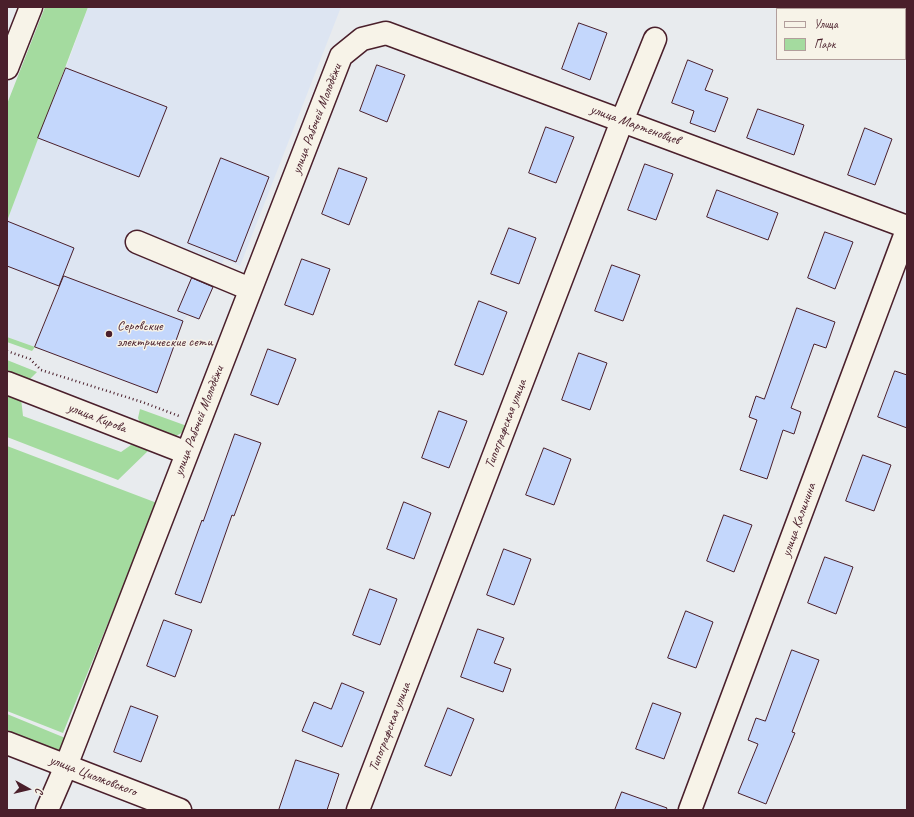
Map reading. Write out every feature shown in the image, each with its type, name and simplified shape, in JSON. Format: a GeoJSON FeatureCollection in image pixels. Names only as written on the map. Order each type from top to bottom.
{"type":"FeatureCollection","features":[{"type":"Feature","properties":{"kind":"street"},"geometry":{"type":"LineString","coordinates":[[7,68],[14,28],[31,7]]}},
{"type":"Feature","properties":{"kind":"street","name":"улица Мартеновцев"},"geometry":{"type":"LineString","coordinates":[[362,39],[386,33],[907,228]]}},
{"type":"Feature","properties":{"kind":"street","name":"улица Рабочей Молодёжи"},"geometry":{"type":"LineString","coordinates":[[47,810],[66,766],[341,56],[362,39]]}},
{"type":"Feature","properties":{"kind":"street","name":"Типографская улица"},"geometry":{"type":"LineString","coordinates":[[358,810],[622,121],[655,39]]}},
{"type":"Feature","properties":{"kind":"street","name":"улица Калинина"},"geometry":{"type":"LineString","coordinates":[[690,810],[907,228]]}},
{"type":"Feature","properties":{"kind":"street"},"geometry":{"type":"LineString","coordinates":[[137,242],[250,290]]}},
{"type":"Feature","properties":{"kind":"street","name":"улица Кирова"},"geometry":{"type":"LineString","coordinates":[[7,383],[187,453]]}},
{"type":"Feature","properties":{"kind":"street","name":"улица Циолковского"},"geometry":{"type":"LineString","coordinates":[[7,743],[180,810]]}},
{"type":"Feature","properties":{"kind":"path"},"geometry":{"type":"LineString","coordinates":[[7,350],[30,359],[41,370],[142,402],[198,423]]}},
{"type":"Feature","properties":{"kind":"shaded area"},"geometry":{"type":"Polygon","coordinates":[[[88,7],[341,7],[240,266],[224,259],[199,319],[188,315],[183,321],[63,276],[35,347],[7,337],[7,221],[38,138],[139,177],[167,107],[66,68],[88,7]]]}},
{"type":"Feature","properties":{"kind":"green space"},"geometry":{"type":"Polygon","coordinates":[[[45,7],[88,7],[7,221],[7,104],[45,7]]]}},
{"type":"Feature","properties":{"kind":"green space"},"geometry":{"type":"Polygon","coordinates":[[[7,337],[35,347],[32,351],[7,342],[7,337]]]}},
{"type":"Feature","properties":{"kind":"green space"},"geometry":{"type":"Polygon","coordinates":[[[7,360],[37,372],[30,379],[19,380],[7,376],[7,360]]]}},
{"type":"Feature","properties":{"kind":"green space"},"geometry":{"type":"Polygon","coordinates":[[[7,393],[21,398],[23,416],[121,452],[131,445],[150,449],[118,480],[7,437],[7,393]]]}},
{"type":"Feature","properties":{"kind":"green space"},"geometry":{"type":"Polygon","coordinates":[[[140,409],[187,426],[183,432],[171,439],[142,427],[138,418],[140,409]]]}},
{"type":"Feature","properties":{"kind":"green space"},"geometry":{"type":"Polygon","coordinates":[[[7,446],[157,503],[63,733],[7,711],[7,446]]]}},
{"type":"Feature","properties":{"kind":"green space"},"geometry":{"type":"Polygon","coordinates":[[[7,714],[75,742],[66,766],[7,743],[7,714]]]}},
{"type":"Feature","properties":{"kind":"building"},"geometry":{"type":"Polygon","coordinates":[[[579,23],[607,33],[590,80],[562,69],[579,23]]]}},
{"type":"Feature","properties":{"kind":"building"},"geometry":{"type":"Polygon","coordinates":[[[688,60],[713,70],[705,90],[728,98],[715,132],[690,123],[694,111],[672,103],[688,60]]]}},
{"type":"Feature","properties":{"kind":"building"},"geometry":{"type":"Polygon","coordinates":[[[377,65],[405,75],[387,122],[360,111],[377,65]]]}},
{"type":"Feature","properties":{"kind":"building"},"geometry":{"type":"Polygon","coordinates":[[[66,68],[167,107],[139,177],[38,138],[66,68]]]}},
{"type":"Feature","properties":{"kind":"building"},"geometry":{"type":"Polygon","coordinates":[[[758,109],[804,125],[794,155],[747,138],[758,109]]]}},
{"type":"Feature","properties":{"kind":"building"},"geometry":{"type":"Polygon","coordinates":[[[546,127],[574,137],[556,183],[529,173],[546,127]]]}},
{"type":"Feature","properties":{"kind":"building"},"geometry":{"type":"Polygon","coordinates":[[[865,128],[892,139],[875,185],[848,175],[865,128]]]}},
{"type":"Feature","properties":{"kind":"building"},"geometry":{"type":"Polygon","coordinates":[[[221,158],[269,177],[236,262],[188,243],[221,158]]]}},
{"type":"Feature","properties":{"kind":"building"},"geometry":{"type":"Polygon","coordinates":[[[645,164],[673,174],[656,220],[628,210],[645,164]]]}},
{"type":"Feature","properties":{"kind":"building"},"geometry":{"type":"Polygon","coordinates":[[[339,168],[367,178],[349,225],[322,214],[339,168]]]}},
{"type":"Feature","properties":{"kind":"building"},"geometry":{"type":"Polygon","coordinates":[[[717,190],[778,213],[768,240],[707,217],[717,190]]]}},
{"type":"Feature","properties":{"kind":"building"},"geometry":{"type":"Polygon","coordinates":[[[7,221],[74,248],[59,286],[7,266],[7,221]]]}},
{"type":"Feature","properties":{"kind":"building"},"geometry":{"type":"Polygon","coordinates":[[[509,228],[536,238],[519,284],[491,274],[509,228]]]}},
{"type":"Feature","properties":{"kind":"building"},"geometry":{"type":"Polygon","coordinates":[[[825,232],[853,242],[835,289],[808,278],[825,232]]]}},
{"type":"Feature","properties":{"kind":"building"},"geometry":{"type":"Polygon","coordinates":[[[302,259],[330,269],[313,315],[285,305],[302,259]]]}},
{"type":"Feature","properties":{"kind":"building"},"geometry":{"type":"Polygon","coordinates":[[[612,265],[640,275],[623,321],[595,311],[612,265]]]}},
{"type":"Feature","properties":{"kind":"building","name":"Серовские электрические сети"},"geometry":{"type":"Polygon","coordinates":[[[64,276],[183,321],[157,393],[35,347],[64,276]]]}},
{"type":"Feature","properties":{"kind":"building"},"geometry":{"type":"Polygon","coordinates":[[[192,278],[213,287],[199,319],[178,311],[192,278]]]}},
{"type":"Feature","properties":{"kind":"building"},"geometry":{"type":"Polygon","coordinates":[[[479,301],[507,312],[483,375],[455,365],[479,301]]]}},
{"type":"Feature","properties":{"kind":"building"},"geometry":{"type":"Polygon","coordinates":[[[797,308],[835,322],[826,348],[814,344],[791,408],[801,412],[794,434],[783,430],[767,479],[740,470],[757,420],[749,417],[756,396],[764,399],[797,308]]]}},
{"type":"Feature","properties":{"kind":"building"},"geometry":{"type":"Polygon","coordinates":[[[268,349],[296,359],[278,405],[251,395],[268,349]]]}},
{"type":"Feature","properties":{"kind":"building"},"geometry":{"type":"Polygon","coordinates":[[[579,353],[607,363],[590,410],[562,400],[579,353]]]}},
{"type":"Feature","properties":{"kind":"building"},"geometry":{"type":"Polygon","coordinates":[[[895,371],[907,375],[907,428],[878,417],[895,371]]]}},
{"type":"Feature","properties":{"kind":"building"},"geometry":{"type":"Polygon","coordinates":[[[439,411],[467,421],[449,468],[422,458],[439,411]]]}},
{"type":"Feature","properties":{"kind":"building"},"geometry":{"type":"Polygon","coordinates":[[[235,434],[261,443],[234,516],[232,515],[201,603],[175,594],[235,434]]]}},
{"type":"Feature","properties":{"kind":"building"},"geometry":{"type":"Polygon","coordinates":[[[544,448],[571,459],[554,505],[526,495],[544,448]]]}},
{"type":"Feature","properties":{"kind":"building"},"geometry":{"type":"Polygon","coordinates":[[[863,455],[891,465],[874,511],[846,501],[863,455]]]}},
{"type":"Feature","properties":{"kind":"building"},"geometry":{"type":"Polygon","coordinates":[[[404,502],[431,513],[414,559],[387,549],[404,502]]]}},
{"type":"Feature","properties":{"kind":"building"},"geometry":{"type":"Polygon","coordinates":[[[724,515],[752,525],[734,572],[707,561],[724,515]]]}},
{"type":"Feature","properties":{"kind":"building"},"geometry":{"type":"Polygon","coordinates":[[[504,549],[531,559],[514,605],[487,595],[504,549]]]}},
{"type":"Feature","properties":{"kind":"building"},"geometry":{"type":"Polygon","coordinates":[[[825,557],[853,567],[836,614],[808,603],[825,557]]]}},
{"type":"Feature","properties":{"kind":"building"},"geometry":{"type":"Polygon","coordinates":[[[370,589],[397,599],[380,645],[353,635],[370,589]]]}},
{"type":"Feature","properties":{"kind":"building"},"geometry":{"type":"Polygon","coordinates":[[[686,611],[713,622],[696,668],[668,658],[686,611]]]}},
{"type":"Feature","properties":{"kind":"building"},"geometry":{"type":"Polygon","coordinates":[[[164,620],[192,630],[175,677],[147,666],[164,620]]]}},
{"type":"Feature","properties":{"kind":"building"},"geometry":{"type":"Polygon","coordinates":[[[478,629],[504,638],[494,663],[511,669],[503,692],[461,677],[478,629]]]}},
{"type":"Feature","properties":{"kind":"building"},"geometry":{"type":"Polygon","coordinates":[[[792,650],[819,660],[792,732],[795,733],[766,804],[738,793],[758,744],[748,740],[756,718],[765,721],[792,650]]]}},
{"type":"Feature","properties":{"kind":"building"},"geometry":{"type":"Polygon","coordinates":[[[342,683],[364,692],[342,747],[302,731],[314,702],[331,709],[342,683]]]}},
{"type":"Feature","properties":{"kind":"building"},"geometry":{"type":"Polygon","coordinates":[[[653,703],[681,713],[664,759],[636,749],[653,703]]]}},
{"type":"Feature","properties":{"kind":"building"},"geometry":{"type":"Polygon","coordinates":[[[131,706],[158,716],[141,762],[114,752],[131,706]]]}},
{"type":"Feature","properties":{"kind":"building"},"geometry":{"type":"Polygon","coordinates":[[[448,708],[474,719],[451,776],[425,766],[448,708]]]}},
{"type":"Feature","properties":{"kind":"building"},"geometry":{"type":"Polygon","coordinates":[[[296,760],[339,774],[327,810],[279,810],[296,760]]]}},
{"type":"Feature","properties":{"kind":"building"},"geometry":{"type":"Polygon","coordinates":[[[622,792],[667,808],[666,810],[615,810],[622,792]]]}},
{"type":"Feature","properties":{"kind":"place","name":"Серовские электрические сети"},"geometry":{"type":"Point","coordinates":[109,334]}}]}
